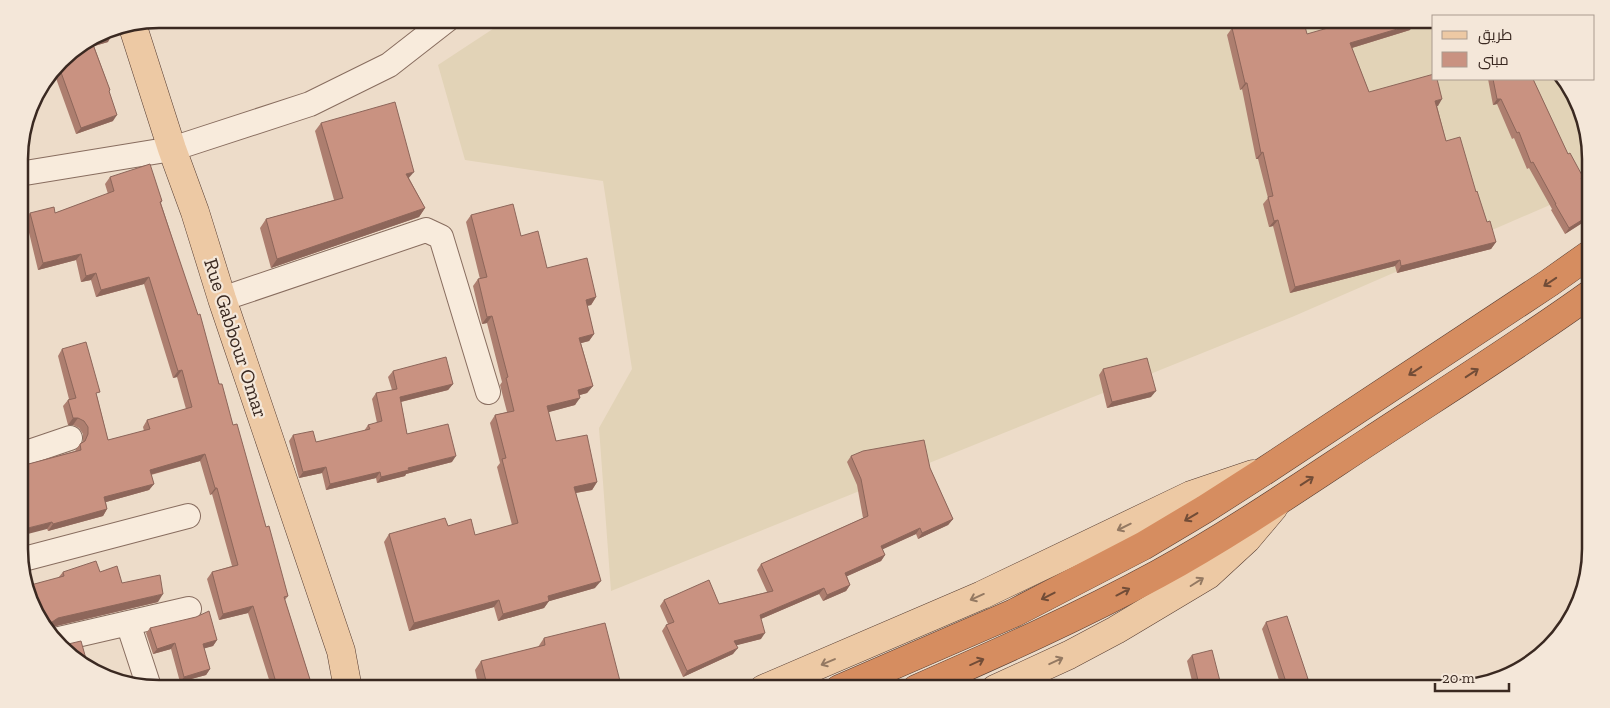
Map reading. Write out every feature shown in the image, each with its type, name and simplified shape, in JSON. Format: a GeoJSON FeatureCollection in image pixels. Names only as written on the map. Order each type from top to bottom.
{"type":"FeatureCollection","features":[{"type":"Feature","properties":{"kind":"highway"},"geometry":{"type":"LineString","coordinates":[[860,680],[1014,613],[1079,580],[1182,523],[1266,470],[1582,260]]}},
{"type":"Feature","properties":{"kind":"highway"},"geometry":{"type":"LineString","coordinates":[[937,680],[1033,638],[1159,573],[1280,499],[1582,299]]}},
{"type":"Feature","properties":{"kind":"main road","name":"Rue Gabbour Omar"},"geometry":{"type":"LineString","coordinates":[[134,30],[172,150],[196,212],[222,299],[341,651],[346,680]]}},
{"type":"Feature","properties":{"kind":"main road"},"geometry":{"type":"LineString","coordinates":[[784,680],[982,595],[1191,495],[1266,470]]}},
{"type":"Feature","properties":{"kind":"main road"},"geometry":{"type":"LineString","coordinates":[[1015,680],[1108,634],[1208,575],[1247,539],[1280,499]]}},
{"type":"Feature","properties":{"kind":"main road","name":"Rue Gabbour Omar"},"geometry":{"type":"LineString","coordinates":[[341,651],[356,680]]}},
{"type":"Feature","properties":{"kind":"street"},"geometry":{"type":"LineString","coordinates":[[28,173],[172,150],[310,104],[389,65],[436,28]]}},
{"type":"Feature","properties":{"kind":"street"},"geometry":{"type":"LineString","coordinates":[[222,299],[426,230],[441,237],[488,392]]}},
{"type":"Feature","properties":{"kind":"street"},"geometry":{"type":"LineString","coordinates":[[28,452],[70,438]]}},
{"type":"Feature","properties":{"kind":"street"},"geometry":{"type":"LineString","coordinates":[[28,558],[188,516]]}},
{"type":"Feature","properties":{"kind":"street"},"geometry":{"type":"LineString","coordinates":[[63,638],[190,609]]}},
{"type":"Feature","properties":{"kind":"street"},"geometry":{"type":"LineString","coordinates":[[128,623],[147,680]]}},
{"type":"Feature","properties":{"kind":"shaded area"},"geometry":{"type":"Polygon","coordinates":[[[494,28],[1432,28],[1432,80],[1557,80],[1573,108],[1578,124],[1581,141],[1582,191],[1292,317],[611,591],[599,428],[632,369],[603,181],[465,160],[438,65],[494,28]]]}},
{"type":"Feature","properties":{"kind":"building"},"geometry":{"type":"Polygon","coordinates":[[[1232,28],[1305,28],[1307,34],[1328,28],[1401,28],[1350,43],[1369,92],[1432,75],[1432,80],[1437,80],[1442,99],[1435,101],[1446,141],[1460,137],[1476,192],[1487,222],[1490,221],[1496,242],[1401,266],[1400,260],[1295,287],[1278,220],[1274,221],[1268,197],[1273,196],[1263,152],[1261,153],[1247,83],[1245,83],[1232,28]]]}},
{"type":"Feature","properties":{"kind":"building"},"geometry":{"type":"Polygon","coordinates":[[[93,45],[117,115],[81,128],[61,72],[72,60],[93,45]]]}},
{"type":"Feature","properties":{"kind":"building"},"geometry":{"type":"Polygon","coordinates":[[[1493,80],[1533,80],[1568,154],[1570,153],[1582,175],[1582,220],[1569,228],[1533,162],[1531,163],[1519,132],[1517,133],[1501,99],[1497,99],[1493,80]]]}},
{"type":"Feature","properties":{"kind":"building"},"geometry":{"type":"Polygon","coordinates":[[[395,102],[414,172],[406,174],[425,208],[277,259],[266,219],[343,198],[321,123],[395,102]]]}},
{"type":"Feature","properties":{"kind":"building"},"geometry":{"type":"Polygon","coordinates":[[[150,164],[162,201],[160,202],[198,315],[200,314],[219,384],[222,384],[233,425],[237,424],[266,527],[269,526],[288,596],[284,597],[310,680],[275,680],[253,606],[223,614],[212,572],[238,565],[217,488],[215,488],[205,454],[150,470],[154,484],[104,497],[107,509],[53,524],[52,522],[28,528],[28,464],[81,450],[80,444],[85,441],[88,434],[88,427],[84,421],[73,418],[68,400],[76,398],[62,349],[86,342],[100,392],[96,393],[108,440],[150,429],[147,420],[192,407],[182,370],[178,371],[149,277],[101,290],[96,273],[86,276],[81,254],[43,263],[30,213],[54,207],[55,213],[114,191],[110,177],[150,164]]]}},
{"type":"Feature","properties":{"kind":"building"},"geometry":{"type":"Polygon","coordinates":[[[513,204],[521,236],[538,231],[547,268],[587,258],[596,297],[586,300],[594,334],[579,338],[593,386],[578,390],[580,398],[547,406],[556,441],[587,435],[597,482],[574,487],[601,581],[548,596],[549,601],[503,614],[499,600],[414,623],[389,534],[445,518],[448,526],[471,519],[475,535],[518,523],[502,459],[506,458],[495,415],[514,411],[506,378],[508,377],[492,316],[487,317],[478,279],[487,277],[471,215],[513,204]]]}},
{"type":"Feature","properties":{"kind":"building"},"geometry":{"type":"Polygon","coordinates":[[[446,357],[453,384],[400,397],[407,434],[448,424],[456,456],[381,477],[380,472],[330,484],[326,467],[303,472],[293,435],[313,431],[316,442],[370,429],[368,425],[382,421],[376,393],[397,389],[393,371],[446,357]]]}},
{"type":"Feature","properties":{"kind":"building"},"geometry":{"type":"Polygon","coordinates":[[[1147,358],[1156,391],[1112,402],[1103,369],[1147,358]]]}},
{"type":"Feature","properties":{"kind":"building"},"geometry":{"type":"Polygon","coordinates":[[[924,440],[930,468],[953,519],[922,533],[920,528],[881,546],[885,555],[845,573],[850,585],[827,595],[824,588],[760,615],[765,633],[734,641],[738,648],[687,671],[666,625],[674,622],[664,600],[709,580],[719,604],[773,591],[761,564],[868,516],[861,479],[851,456],[863,451],[924,440]]]}},
{"type":"Feature","properties":{"kind":"building"},"geometry":{"type":"Polygon","coordinates":[[[96,561],[100,572],[117,566],[122,583],[160,575],[163,594],[58,618],[51,624],[37,600],[32,585],[64,576],[63,572],[96,561]]]}},
{"type":"Feature","properties":{"kind":"building"},"geometry":{"type":"Polygon","coordinates":[[[209,611],[217,640],[203,644],[210,669],[184,677],[175,643],[157,649],[150,628],[196,617],[209,611]]]}},
{"type":"Feature","properties":{"kind":"building"},"geometry":{"type":"Polygon","coordinates":[[[1287,616],[1308,679],[1285,680],[1266,622],[1287,616]]]}},
{"type":"Feature","properties":{"kind":"building"},"geometry":{"type":"Polygon","coordinates":[[[605,623],[620,680],[486,680],[481,661],[545,645],[544,638],[605,623]]]}},
{"type":"Feature","properties":{"kind":"building"},"geometry":{"type":"Polygon","coordinates":[[[81,641],[86,658],[79,654],[68,644],[81,641]]]}},
{"type":"Feature","properties":{"kind":"building"},"geometry":{"type":"Polygon","coordinates":[[[1212,650],[1220,680],[1198,680],[1192,655],[1212,650]]]}}]}
